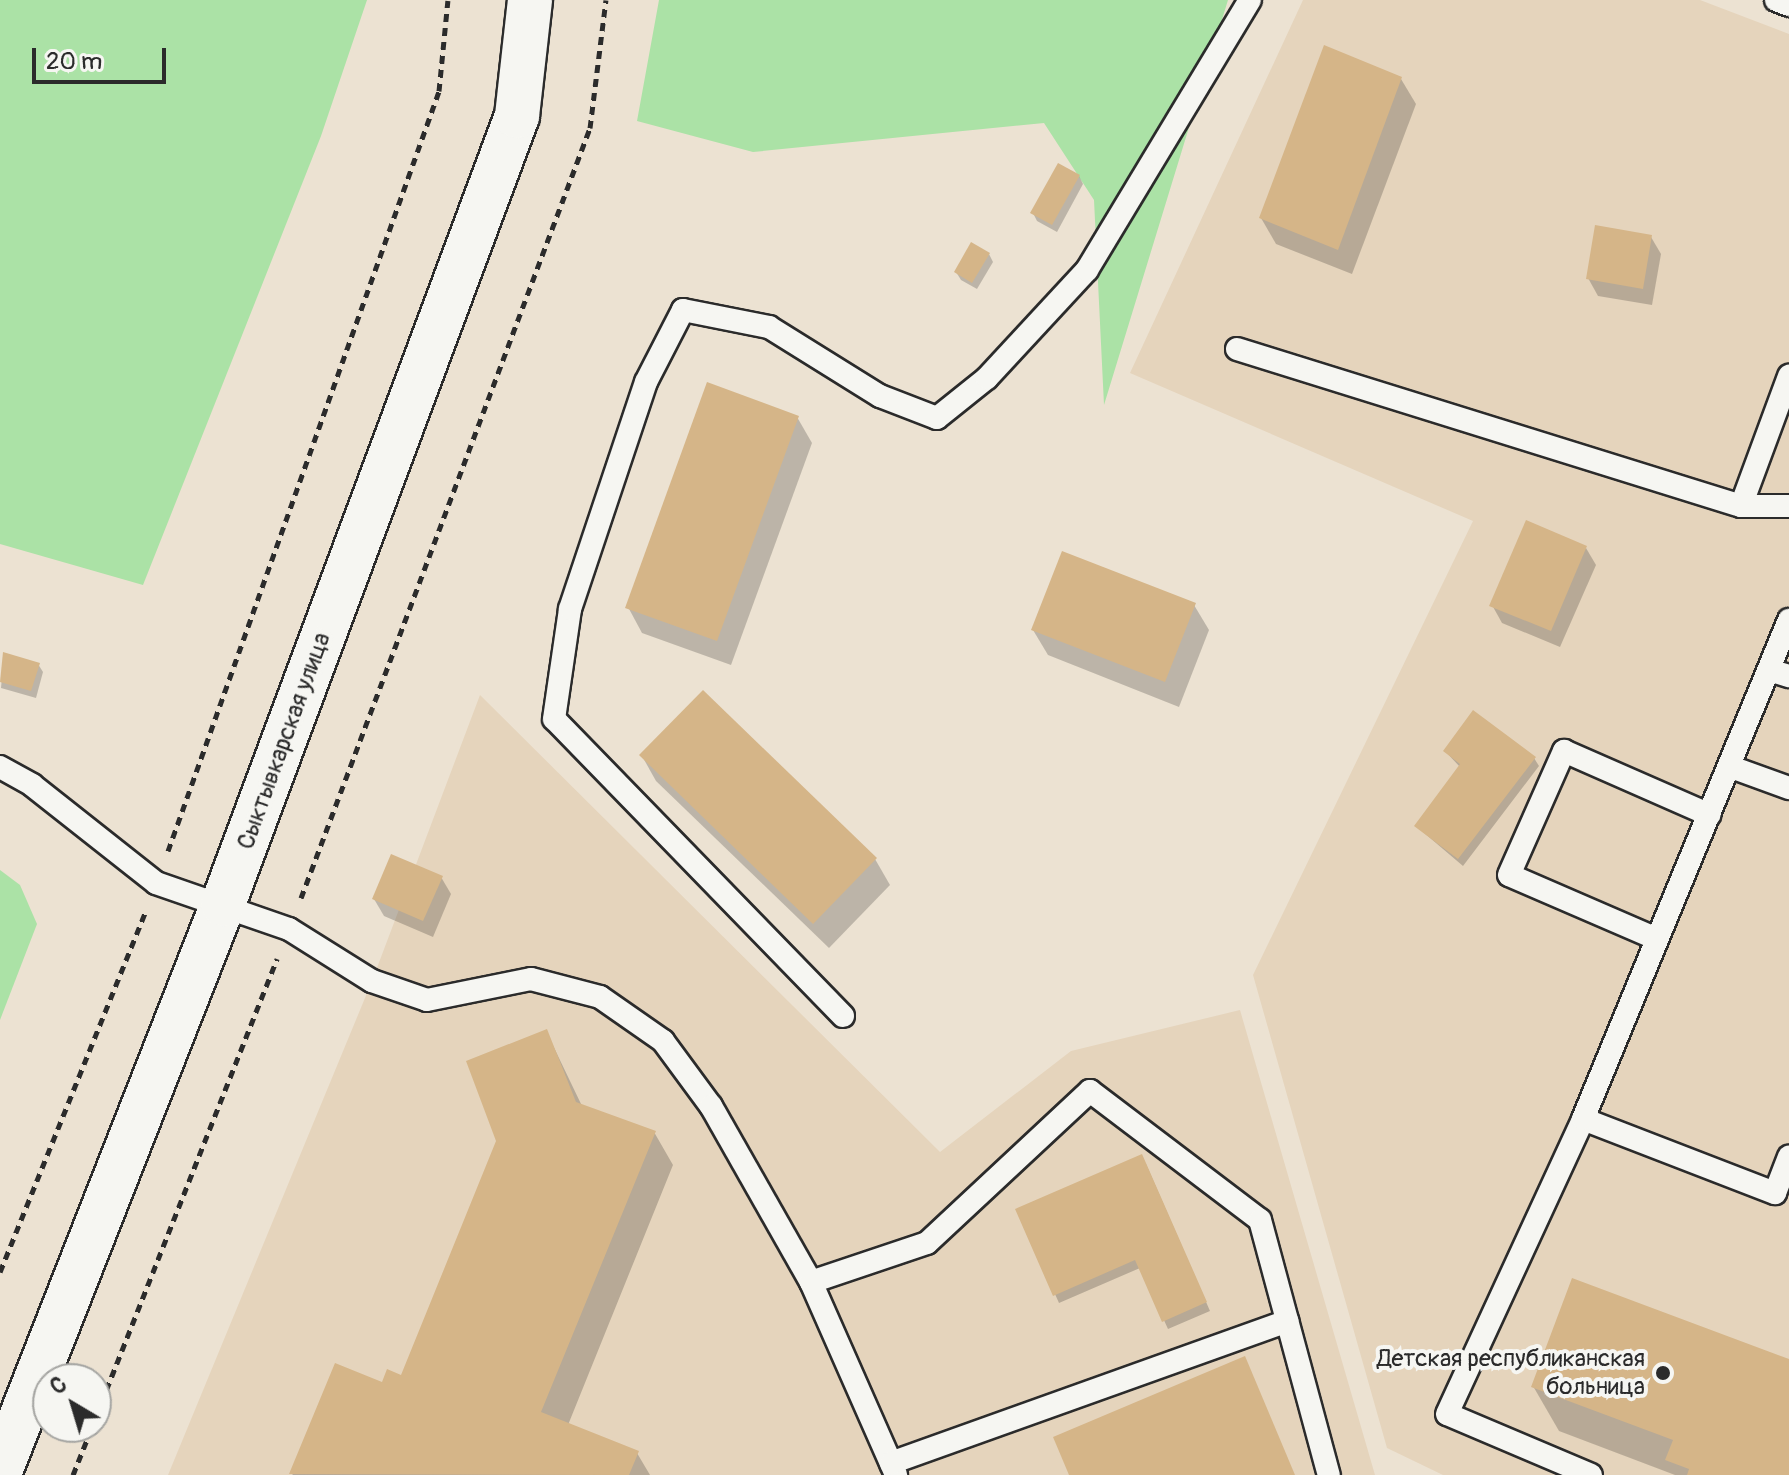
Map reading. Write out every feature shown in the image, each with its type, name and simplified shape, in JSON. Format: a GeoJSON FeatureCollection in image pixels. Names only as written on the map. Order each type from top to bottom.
{"type":"FeatureCollection","features":[{"type":"Feature","properties":{"kind":"main road","name":"Сыктывкарская улица"},"geometry":{"type":"LineString","coordinates":[[0,1471],[223,904],[517,116],[530,0]]}},
{"type":"Feature","properties":{"kind":"lane"},"geometry":{"type":"LineString","coordinates":[[843,1016],[554,719],[570,609],[646,382],[683,310],[769,327],[880,396],[937,418],[987,378],[1087,270],[1250,0]]}},
{"type":"Feature","properties":{"kind":"lane"},"geometry":{"type":"LineString","coordinates":[[1776,0],[1789,5]]}},
{"type":"Feature","properties":{"kind":"lane"},"geometry":{"type":"LineString","coordinates":[[1237,349],[1741,506],[1789,506]]}},
{"type":"Feature","properties":{"kind":"lane"},"geometry":{"type":"LineString","coordinates":[[1741,506],[1789,376]]}},
{"type":"Feature","properties":{"kind":"lane"},"geometry":{"type":"LineString","coordinates":[[1591,1475],[1447,1414],[1583,1119],[1731,767],[1779,673],[1789,620]]}},
{"type":"Feature","properties":{"kind":"lane"},"geometry":{"type":"LineString","coordinates":[[1657,939],[1509,875],[1564,751],[1710,815]]}},
{"type":"Feature","properties":{"kind":"lane"},"geometry":{"type":"LineString","coordinates":[[0,767],[32,785],[156,883],[289,929],[372,981],[427,1000],[531,979],[600,997],[663,1041],[711,1106],[811,1282],[893,1469],[1287,1321]]}},
{"type":"Feature","properties":{"kind":"lane"},"geometry":{"type":"LineString","coordinates":[[1731,767],[1789,788]]}},
{"type":"Feature","properties":{"kind":"lane"},"geometry":{"type":"LineString","coordinates":[[811,1282],[927,1243],[1090,1091],[1260,1220],[1329,1475]]}},
{"type":"Feature","properties":{"kind":"lane"},"geometry":{"type":"LineString","coordinates":[[1583,1119],[1775,1193],[1789,1157]]}},
{"type":"Feature","properties":{"kind":"path"},"geometry":{"type":"LineString","coordinates":[[0,1272],[156,883],[439,91],[448,0]]}},
{"type":"Feature","properties":{"kind":"path"},"geometry":{"type":"LineString","coordinates":[[112,1376],[289,929],[590,128],[606,0]]}},
{"type":"Feature","properties":{"kind":"path"},"geometry":{"type":"LineString","coordinates":[[73,1475],[86,1443]]}},
{"type":"Feature","properties":{"kind":"shaded area"},"geometry":{"type":"Polygon","coordinates":[[[1303,0],[1700,0],[1789,34],[1789,1475],[1443,1475],[1387,1448],[1253,975],[1473,521],[1130,373],[1303,0]]]}},
{"type":"Feature","properties":{"kind":"shaded area"},"geometry":{"type":"Polygon","coordinates":[[[480,695],[940,1152],[1071,1051],[1240,1010],[1375,1475],[168,1475],[372,981],[480,695]]]}},
{"type":"Feature","properties":{"kind":"green space"},"geometry":{"type":"Polygon","coordinates":[[[0,0],[367,0],[321,136],[143,585],[0,544],[0,0]]]}},
{"type":"Feature","properties":{"kind":"green space"},"geometry":{"type":"Polygon","coordinates":[[[659,0],[1228,0],[1104,405],[1094,200],[1044,123],[753,152],[637,121],[659,0]]]}},
{"type":"Feature","properties":{"kind":"green space"},"geometry":{"type":"Polygon","coordinates":[[[0,870],[20,885],[37,924],[0,1020],[0,870]]]}},
{"type":"Feature","properties":{"kind":"building"},"geometry":{"type":"Polygon","coordinates":[[[1324,45],[1402,77],[1338,250],[1259,218],[1324,45]]]}},
{"type":"Feature","properties":{"kind":"building"},"geometry":{"type":"Polygon","coordinates":[[[1058,163],[1080,175],[1052,225],[1030,213],[1058,163]]]}},
{"type":"Feature","properties":{"kind":"building"},"geometry":{"type":"Polygon","coordinates":[[[1595,225],[1652,235],[1643,289],[1586,279],[1595,225]]]}},
{"type":"Feature","properties":{"kind":"building"},"geometry":{"type":"Polygon","coordinates":[[[971,242],[990,253],[972,283],[954,272],[971,242]]]}},
{"type":"Feature","properties":{"kind":"building"},"geometry":{"type":"Polygon","coordinates":[[[707,382],[799,416],[717,641],[625,608],[707,382]]]}},
{"type":"Feature","properties":{"kind":"building"},"geometry":{"type":"Polygon","coordinates":[[[1526,520],[1587,546],[1551,631],[1489,606],[1526,520]]]}},
{"type":"Feature","properties":{"kind":"building"},"geometry":{"type":"Polygon","coordinates":[[[1062,551],[1196,603],[1165,682],[1031,630],[1062,551]]]}},
{"type":"Feature","properties":{"kind":"building"},"geometry":{"type":"Polygon","coordinates":[[[3,652],[40,663],[31,691],[0,682],[3,652]]]}},
{"type":"Feature","properties":{"kind":"building"},"geometry":{"type":"Polygon","coordinates":[[[703,690],[877,858],[813,924],[639,755],[703,690]]]}},
{"type":"Feature","properties":{"kind":"building"},"geometry":{"type":"Polygon","coordinates":[[[1473,710],[1536,757],[1458,859],[1414,826],[1460,764],[1443,751],[1473,710]]]}},
{"type":"Feature","properties":{"kind":"building"},"geometry":{"type":"Polygon","coordinates":[[[391,854],[443,876],[423,921],[372,899],[391,854]]]}},
{"type":"Feature","properties":{"kind":"building"},"geometry":{"type":"Polygon","coordinates":[[[547,1029],[576,1102],[656,1131],[541,1412],[639,1451],[629,1475],[289,1474],[335,1363],[382,1382],[387,1369],[401,1375],[496,1141],[466,1061],[547,1029]]]}},
{"type":"Feature","properties":{"kind":"building"},"geometry":{"type":"Polygon","coordinates":[[[1142,1154],[1207,1302],[1162,1322],[1135,1260],[1053,1296],[1015,1209],[1142,1154]]]}},
{"type":"Feature","properties":{"kind":"building","name":"Детская республиканская больница"},"geometry":{"type":"Polygon","coordinates":[[[1572,1278],[1789,1359],[1789,1475],[1687,1475],[1689,1469],[1665,1460],[1673,1440],[1531,1387],[1572,1278]]]}},
{"type":"Feature","properties":{"kind":"building"},"geometry":{"type":"Polygon","coordinates":[[[1245,1356],[1295,1475],[1069,1475],[1053,1437],[1245,1356]]]}},
{"type":"Feature","properties":{"kind":"place","name":"Детская республиканская больница"},"geometry":{"type":"Point","coordinates":[1663,1373]}}]}
